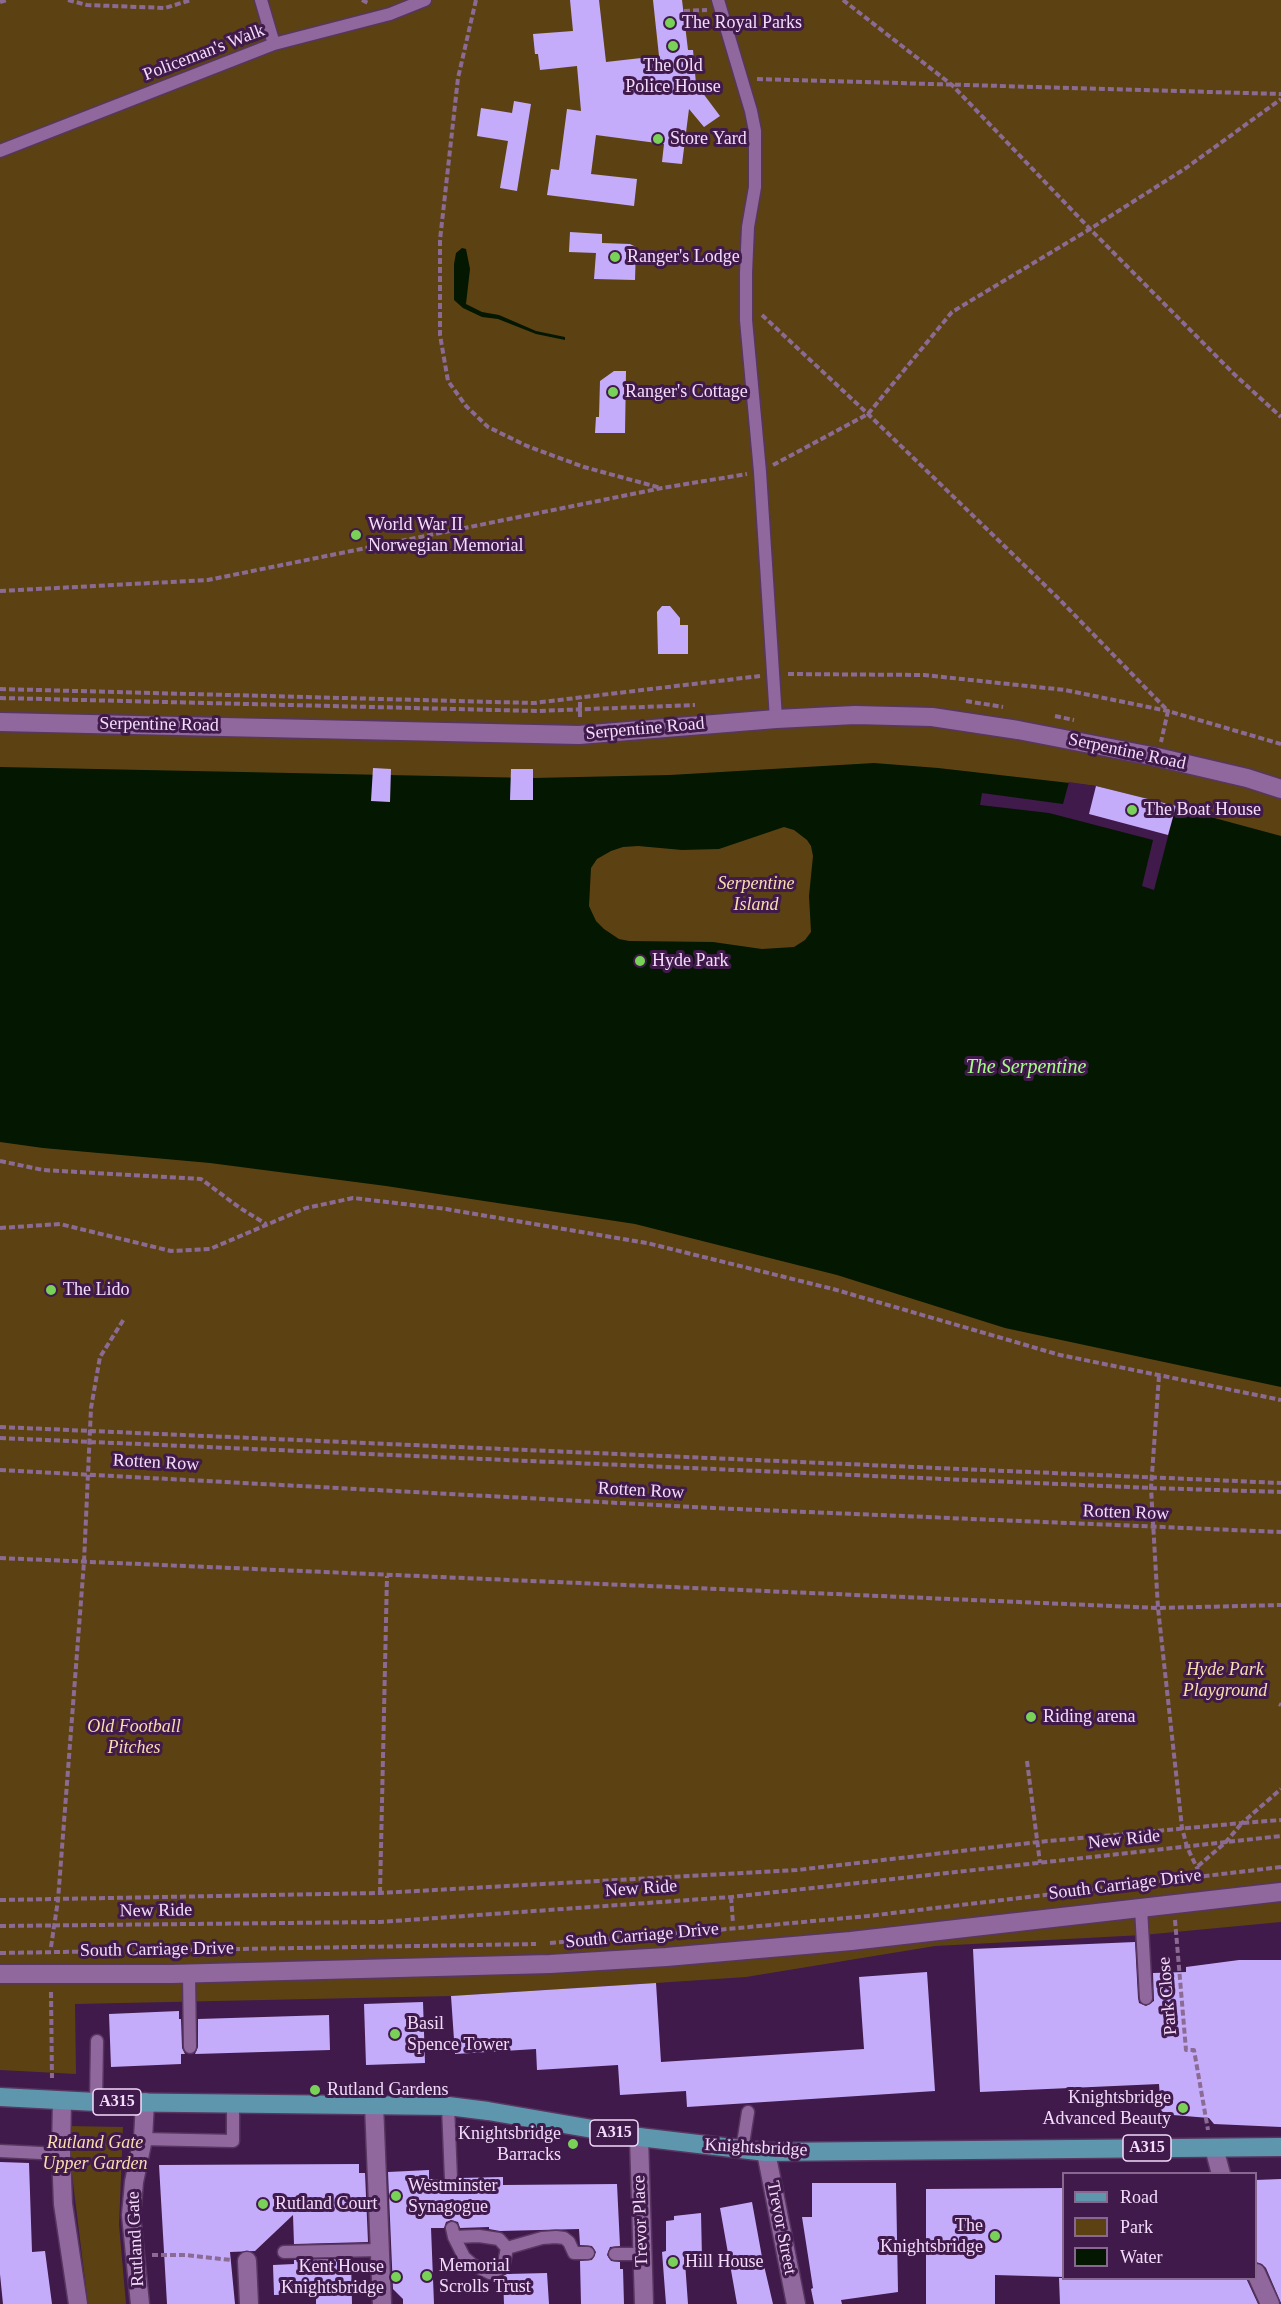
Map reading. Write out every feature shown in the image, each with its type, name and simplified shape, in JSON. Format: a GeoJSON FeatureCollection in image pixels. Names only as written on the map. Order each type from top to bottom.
{"type":"FeatureCollection","features":[{"type":"Feature","properties":{"kind":"main road","name":"A315"},"geometry":{"type":"LineString","coordinates":[[0,2097],[96,2102],[233,2103]]}},
{"type":"Feature","properties":{"kind":"main road","name":"Knightsbridge"},"geometry":{"type":"LineString","coordinates":[[233,2103],[448,2106],[639,2137],[766,2152],[1281,2147]]}},
{"type":"Feature","properties":{"kind":"street","name":"Serpentine Road"},"geometry":{"type":"LineString","coordinates":[[0,722],[579,735],[776,719],[855,715],[932,717],[1018,730],[1157,757],[1247,778],[1281,789]]}},
{"type":"Feature","properties":{"kind":"street","name":"South Carriage Drive"},"geometry":{"type":"LineString","coordinates":[[0,1974],[189,1973],[550,1964],[666,1957],[851,1941],[1281,1892]]}},
{"type":"Feature","properties":{"kind":"street"},"geometry":{"type":"LineString","coordinates":[[62,2101],[63,2204],[78,2304]]}},
{"type":"Feature","properties":{"kind":"street","name":"Rutland Gate"},"geometry":{"type":"LineString","coordinates":[[140,2304],[131,2215],[145,2102]]}},
{"type":"Feature","properties":{"kind":"street"},"geometry":{"type":"LineString","coordinates":[[374,2104],[382,2304]]}},
{"type":"Feature","properties":{"kind":"street","name":"Trevor Place"},"geometry":{"type":"LineString","coordinates":[[639,2137],[644,2304]]}},
{"type":"Feature","properties":{"kind":"street"},"geometry":{"type":"LineString","coordinates":[[1214,2148],[1220,2172]]}},
{"type":"Feature","properties":{"kind":"street","name":"Trevor Street"},"geometry":{"type":"LineString","coordinates":[[766,2152],[796,2304]]}},
{"type":"Feature","properties":{"kind":"street"},"geometry":{"type":"LineString","coordinates":[[247,2261],[249,2304]]}},
{"type":"Feature","properties":{"kind":"street"},"geometry":{"type":"LineString","coordinates":[[1257,2274],[1270,2304]]}},
{"type":"Feature","properties":{"kind":"lane"},"geometry":{"type":"LineString","coordinates":[[261,0],[274,44]]}},
{"type":"Feature","properties":{"kind":"lane","name":"Policeman's Walk"},"geometry":{"type":"LineString","coordinates":[[0,151],[274,44],[390,14],[425,0]]}},
{"type":"Feature","properties":{"kind":"lane"},"geometry":{"type":"LineString","coordinates":[[719,4],[755,131],[755,187],[748,228],[746,300],[776,719]]}},
{"type":"Feature","properties":{"kind":"lane"},"geometry":{"type":"LineString","coordinates":[[1141,1908],[1146,1998]]}},
{"type":"Feature","properties":{"kind":"lane"},"geometry":{"type":"LineString","coordinates":[[189,1973],[190,2047]]}},
{"type":"Feature","properties":{"kind":"lane"},"geometry":{"type":"LineString","coordinates":[[96,2102],[97,2041]]}},
{"type":"Feature","properties":{"kind":"lane"},"geometry":{"type":"LineString","coordinates":[[142,2139],[232,2141],[233,2103]]}},
{"type":"Feature","properties":{"kind":"lane"},"geometry":{"type":"LineString","coordinates":[[448,2106],[451,2179]]}},
{"type":"Feature","properties":{"kind":"lane"},"geometry":{"type":"LineString","coordinates":[[742,2150],[748,2112]]}},
{"type":"Feature","properties":{"kind":"lane"},"geometry":{"type":"LineString","coordinates":[[0,2151],[61,2154]]}},
{"type":"Feature","properties":{"kind":"lane"},"geometry":{"type":"LineString","coordinates":[[453,2232],[499,2239],[507,2248],[501,2268],[490,2273],[477,2268],[464,2258],[453,2232]]}},
{"type":"Feature","properties":{"kind":"lane"},"geometry":{"type":"LineString","coordinates":[[507,2248],[542,2238],[556,2237],[564,2238],[569,2242],[574,2253],[588,2253]]}},
{"type":"Feature","properties":{"kind":"lane"},"geometry":{"type":"LineString","coordinates":[[284,2252],[380,2250]]}},
{"type":"Feature","properties":{"kind":"lane"},"geometry":{"type":"LineString","coordinates":[[615,2253],[642,2253]]}},
{"type":"Feature","properties":{"kind":"path"},"geometry":{"type":"LineString","coordinates":[[0,2],[7,0]]}},
{"type":"Feature","properties":{"kind":"path"},"geometry":{"type":"LineString","coordinates":[[68,0],[87,5],[165,8],[191,0]]}},
{"type":"Feature","properties":{"kind":"path"},"geometry":{"type":"LineString","coordinates":[[476,0],[458,78],[440,240],[440,335],[448,381],[466,406],[488,427],[527,446],[584,467],[662,488]]}},
{"type":"Feature","properties":{"kind":"path"},"geometry":{"type":"LineString","coordinates":[[843,0],[952,85],[1090,229],[1234,374],[1281,417]]}},
{"type":"Feature","properties":{"kind":"path"},"geometry":{"type":"LineString","coordinates":[[684,11],[719,4]]}},
{"type":"Feature","properties":{"kind":"path"},"geometry":{"type":"LineString","coordinates":[[741,79],[1281,96]]}},
{"type":"Feature","properties":{"kind":"path"},"geometry":{"type":"LineString","coordinates":[[0,591],[208,580],[662,488],[760,472],[868,414],[952,312],[1186,168],[1281,96]]}},
{"type":"Feature","properties":{"kind":"path"},"geometry":{"type":"LineString","coordinates":[[746,300],[868,414],[1057,597],[1168,711]]}},
{"type":"Feature","properties":{"kind":"path"},"geometry":{"type":"LineString","coordinates":[[0,689],[534,703],[774,674],[924,675],[1065,690],[1168,711],[1281,744]]}},
{"type":"Feature","properties":{"kind":"path"},"geometry":{"type":"LineString","coordinates":[[1157,757],[1168,711]]}},
{"type":"Feature","properties":{"kind":"path"},"geometry":{"type":"LineString","coordinates":[[0,1161],[43,1170],[201,1179],[266,1224]]}},
{"type":"Feature","properties":{"kind":"path"},"geometry":{"type":"LineString","coordinates":[[0,1228],[60,1224],[171,1251],[210,1249],[306,1208],[353,1198],[446,1209],[646,1243],[833,1289],[1060,1355],[1281,1400]]}},
{"type":"Feature","properties":{"kind":"path"},"geometry":{"type":"LineString","coordinates":[[51,1947],[58,1899],[84,1562],[91,1408],[100,1358],[124,1319]]}},
{"type":"Feature","properties":{"kind":"path"},"geometry":{"type":"LineString","coordinates":[[1160,1376],[1151,1478],[1158,1608],[1182,1828],[1187,1847],[1198,1868],[1225,1843],[1242,1823],[1281,1789]]}},
{"type":"Feature","properties":{"kind":"path"},"geometry":{"type":"LineString","coordinates":[[0,1427],[1281,1483]]}},
{"type":"Feature","properties":{"kind":"path","name":"Rotten Row"},"geometry":{"type":"LineString","coordinates":[[0,1438],[1281,1492]]}},
{"type":"Feature","properties":{"kind":"path","name":"Rotten Row"},"geometry":{"type":"LineString","coordinates":[[0,1470],[713,1508],[1281,1532]]}},
{"type":"Feature","properties":{"kind":"path"},"geometry":{"type":"LineString","coordinates":[[0,1558],[1158,1608],[1281,1605]]}},
{"type":"Feature","properties":{"kind":"path"},"geometry":{"type":"LineString","coordinates":[[380,1893],[387,1576]]}},
{"type":"Feature","properties":{"kind":"path"},"geometry":{"type":"LineString","coordinates":[[1028,1761],[1040,1863]]}},
{"type":"Feature","properties":{"kind":"path"},"geometry":{"type":"LineString","coordinates":[[0,1900],[380,1893],[797,1870],[1038,1842],[1281,1820]]}},
{"type":"Feature","properties":{"kind":"path","name":"New Ride"},"geometry":{"type":"LineString","coordinates":[[0,1926],[380,1922],[730,1897],[1281,1836]]}},
{"type":"Feature","properties":{"kind":"path","name":"South Carriage Drive"},"geometry":{"type":"LineString","coordinates":[[0,1953],[547,1943],[868,1916],[1281,1867]]}},
{"type":"Feature","properties":{"kind":"path"},"geometry":{"type":"LineString","coordinates":[[730,1897],[733,1923]]}},
{"type":"Feature","properties":{"kind":"path","name":"Park Close"},"geometry":{"type":"LineString","coordinates":[[1174,1904],[1186,2050],[1194,2050],[1206,2125],[1214,2148]]}},
{"type":"Feature","properties":{"kind":"path"},"geometry":{"type":"LineString","coordinates":[[51,1985],[52,2078]]}},
{"type":"Feature","properties":{"kind":"path"},"geometry":{"type":"LineString","coordinates":[[164,2255],[247,2261]]}},
{"type":"Feature","properties":{"kind":"green space","name":"Hyde Park"},"geometry":{"type":"Polygon","coordinates":[[[0,0],[1281,0],[1281,1922],[1143,1935],[935,1946],[746,1977],[451,1996],[75,2004],[76,2074],[0,2070],[0,0]]]}},
{"type":"Feature","properties":{"kind":"green space","name":"Rutland Gate Upper Garden"},"geometry":{"type":"Polygon","coordinates":[[[66,2126],[123,2127],[119,2225],[126,2304],[88,2304],[66,2126]]]}},
{"type":"Feature","properties":{"kind":"water"},"geometry":{"type":"Polygon","coordinates":[[[462,248],[466,249],[470,269],[466,304],[536,331],[565,337],[565,340],[536,334],[498,319],[482,317],[463,308],[454,300],[454,264],[456,253],[462,248]]]}},
{"type":"Feature","properties":{"kind":"water","name":"The Serpentine"},"geometry":{"type":"Polygon","coordinates":[[[874,763],[938,768],[1096,786],[1281,836],[1281,1387],[1005,1328],[837,1275],[635,1224],[386,1186],[210,1163],[0,1142],[0,767],[533,778],[670,775],[874,763]],[[784,827],[719,849],[682,850],[638,846],[611,851],[597,859],[591,868],[589,906],[596,921],[604,929],[619,939],[629,941],[713,942],[762,949],[794,947],[805,940],[811,932],[809,896],[813,856],[807,840],[794,830],[784,827]]]}},
{"type":"Feature","properties":{"kind":"pier"},"geometry":{"type":"Polygon","coordinates":[[[1069,782],[1096,786],[1176,806],[1154,890],[1142,886],[1153,840],[1049,813],[980,805],[982,793],[1063,804],[1069,782]]]}},
{"type":"Feature","properties":{"kind":"building"},"geometry":{"type":"Polygon","coordinates":[[[570,0],[599,0],[606,62],[659,56],[653,0],[682,0],[688,50],[693,50],[696,84],[720,116],[704,127],[689,109],[682,164],[662,162],[664,144],[596,135],[591,174],[637,179],[634,206],[547,195],[551,169],[559,170],[567,109],[581,111],[577,66],[540,70],[538,54],[535,54],[533,34],[573,31],[570,0]]]}},
{"type":"Feature","properties":{"kind":"building"},"geometry":{"type":"Polygon","coordinates":[[[514,101],[531,104],[517,191],[500,188],[508,141],[477,136],[481,108],[512,113],[514,101]]]}},
{"type":"Feature","properties":{"kind":"building","name":"Ranger's Lodge"},"geometry":{"type":"Polygon","coordinates":[[[570,232],[602,234],[602,243],[630,244],[636,247],[635,280],[594,279],[596,253],[569,252],[570,232]]]}},
{"type":"Feature","properties":{"kind":"building","name":"Ranger's Cottage"},"geometry":{"type":"Polygon","coordinates":[[[614,371],[626,371],[625,433],[595,433],[596,417],[599,417],[600,381],[614,371]]]}},
{"type":"Feature","properties":{"kind":"building"},"geometry":{"type":"Polygon","coordinates":[[[662,606],[670,606],[680,618],[680,625],[688,625],[688,654],[658,654],[657,612],[662,606]]]}},
{"type":"Feature","properties":{"kind":"building"},"geometry":{"type":"Polygon","coordinates":[[[373,768],[391,769],[390,802],[371,801],[373,768]]]}},
{"type":"Feature","properties":{"kind":"building"},"geometry":{"type":"Polygon","coordinates":[[[511,769],[533,769],[533,800],[510,800],[511,769]]]}},
{"type":"Feature","properties":{"kind":"building","name":"The Boat House"},"geometry":{"type":"Polygon","coordinates":[[[1096,786],[1176,806],[1168,835],[1089,814],[1096,786]]]}},
{"type":"Feature","properties":{"kind":"building"},"geometry":{"type":"Polygon","coordinates":[[[1135,1942],[1138,1998],[1139,2003],[1146,2006],[1154,2001],[1153,1973],[1186,1972],[1186,1967],[1239,1960],[1281,1960],[1281,2127],[1214,2124],[1209,2118],[1161,2114],[1159,2084],[980,2092],[973,1949],[1135,1942]]]}},
{"type":"Feature","properties":{"kind":"building"},"geometry":{"type":"Polygon","coordinates":[[[927,1972],[935,2091],[687,2107],[686,2091],[620,2095],[618,2065],[537,2070],[536,2049],[455,2054],[451,1996],[656,1983],[661,2062],[864,2049],[859,1977],[927,1972]]]}},
{"type":"Feature","properties":{"kind":"building","name":"Basil Spence Tower"},"geometry":{"type":"Polygon","coordinates":[[[423,2002],[425,2063],[366,2065],[364,2004],[423,2002]]]}},
{"type":"Feature","properties":{"kind":"building"},"geometry":{"type":"Polygon","coordinates":[[[179,2011],[182,2048],[185,2054],[181,2054],[181,2064],[111,2067],[109,2014],[179,2011]]]}},
{"type":"Feature","properties":{"kind":"building"},"geometry":{"type":"Polygon","coordinates":[[[329,2015],[330,2050],[195,2054],[198,2047],[198,2019],[329,2015]]]}},
{"type":"Feature","properties":{"kind":"building"},"geometry":{"type":"Polygon","coordinates":[[[0,2162],[29,2163],[32,2252],[45,2251],[52,2304],[3,2304],[0,2274],[0,2162]]]}},
{"type":"Feature","properties":{"kind":"building"},"geometry":{"type":"Polygon","coordinates":[[[359,2164],[359,2173],[365,2173],[368,2242],[294,2244],[293,2215],[255,2251],[230,2252],[235,2304],[167,2304],[159,2165],[359,2164]]]}},
{"type":"Feature","properties":{"kind":"building"},"geometry":{"type":"Polygon","coordinates":[[[429,2170],[429,2179],[443,2179],[444,2184],[451,2187],[456,2186],[459,2178],[503,2177],[503,2185],[617,2184],[620,2246],[610,2247],[607,2255],[611,2261],[620,2262],[620,2269],[623,2269],[624,2304],[581,2304],[580,2261],[592,2260],[596,2252],[592,2246],[580,2245],[579,2229],[500,2231],[489,2229],[489,2227],[460,2228],[458,2222],[451,2220],[446,2222],[444,2228],[431,2228],[434,2304],[403,2304],[403,2299],[393,2289],[388,2172],[429,2170]]]}},
{"type":"Feature","properties":{"kind":"building"},"geometry":{"type":"Polygon","coordinates":[[[1281,2179],[1281,2303],[1266,2268],[1257,2262],[1257,2180],[1281,2179]]]}},
{"type":"Feature","properties":{"kind":"building"},"geometry":{"type":"Polygon","coordinates":[[[812,2183],[896,2183],[898,2292],[841,2300],[842,2304],[814,2304],[802,2217],[812,2217],[812,2183]]]}},
{"type":"Feature","properties":{"kind":"building"},"geometry":{"type":"Polygon","coordinates":[[[1062,2188],[1062,2277],[995,2275],[995,2304],[926,2304],[926,2189],[1062,2188]]]}},
{"type":"Feature","properties":{"kind":"building"},"geometry":{"type":"Polygon","coordinates":[[[752,2202],[773,2304],[737,2304],[720,2208],[752,2202]]]}},
{"type":"Feature","properties":{"kind":"building","name":"Hill House"},"geometry":{"type":"Polygon","coordinates":[[[701,2213],[702,2259],[685,2262],[688,2304],[666,2304],[662,2252],[666,2251],[666,2221],[674,2220],[674,2216],[701,2213]]]}},
{"type":"Feature","properties":{"kind":"building","name":"Rutland Court"},"geometry":{"type":"Polygon","coordinates":[[[351,2259],[352,2304],[316,2304],[316,2294],[274,2295],[273,2265],[294,2264],[294,2260],[351,2259]]]}},
{"type":"Feature","properties":{"kind":"building"},"geometry":{"type":"Polygon","coordinates":[[[547,2273],[549,2304],[504,2304],[503,2276],[547,2273]]]}},
{"type":"Feature","properties":{"kind":"building"},"geometry":{"type":"Polygon","coordinates":[[[1059,2278],[1062,2280],[1247,2280],[1258,2304],[1060,2304],[1059,2278]]]}},
{"type":"Feature","properties":{"kind":"place","name":"The Royal Parks"},"geometry":{"type":"Point","coordinates":[670,23]}},
{"type":"Feature","properties":{"kind":"place","name":"The Old Police House"},"geometry":{"type":"Point","coordinates":[673,46]}},
{"type":"Feature","properties":{"kind":"place","name":"Store Yard"},"geometry":{"type":"Point","coordinates":[658,139]}},
{"type":"Feature","properties":{"kind":"place","name":"Ranger's Lodge"},"geometry":{"type":"Point","coordinates":[615,257]}},
{"type":"Feature","properties":{"kind":"place","name":"Ranger's Cottage"},"geometry":{"type":"Point","coordinates":[613,392]}},
{"type":"Feature","properties":{"kind":"place","name":"World War II Norwegian Memorial"},"geometry":{"type":"Point","coordinates":[356,535]}},
{"type":"Feature","properties":{"kind":"place","name":"The Boat House"},"geometry":{"type":"Point","coordinates":[1132,810]}},
{"type":"Feature","properties":{"kind":"place","name":"Hyde Park"},"geometry":{"type":"Point","coordinates":[640,961]}},
{"type":"Feature","properties":{"kind":"place","name":"The Lido"},"geometry":{"type":"Point","coordinates":[51,1290]}},
{"type":"Feature","properties":{"kind":"place","name":"Riding arena"},"geometry":{"type":"Point","coordinates":[1031,1717]}},
{"type":"Feature","properties":{"kind":"place","name":"Basil Spence Tower"},"geometry":{"type":"Point","coordinates":[395,2034]}},
{"type":"Feature","properties":{"kind":"place","name":"Rutland Gardens"},"geometry":{"type":"Point","coordinates":[315,2090]}},
{"type":"Feature","properties":{"kind":"place","name":"Knightsbridge Advanced Beauty"},"geometry":{"type":"Point","coordinates":[1183,2108]}},
{"type":"Feature","properties":{"kind":"place","name":"Knightsbridge Barracks"},"geometry":{"type":"Point","coordinates":[573,2144]}},
{"type":"Feature","properties":{"kind":"place","name":"Westminster Synagogue"},"geometry":{"type":"Point","coordinates":[396,2196]}},
{"type":"Feature","properties":{"kind":"place","name":"Rutland Court"},"geometry":{"type":"Point","coordinates":[263,2204]}},
{"type":"Feature","properties":{"kind":"place","name":"The Knightsbridge"},"geometry":{"type":"Point","coordinates":[995,2236]}},
{"type":"Feature","properties":{"kind":"place","name":"Hill House"},"geometry":{"type":"Point","coordinates":[673,2262]}},
{"type":"Feature","properties":{"kind":"place","name":"Memorial Scrolls Trust"},"geometry":{"type":"Point","coordinates":[427,2276]}},
{"type":"Feature","properties":{"kind":"place","name":"Kent House Knightsbridge"},"geometry":{"type":"Point","coordinates":[396,2277]}},
{"type":"Feature","properties":{"kind":"park label","name":"Serpentine Island"},"geometry":{"type":"Point","coordinates":[756,894]}},
{"type":"Feature","properties":{"kind":"park label","name":"Hyde Park Playground"},"geometry":{"type":"Point","coordinates":[1225,1680]}},
{"type":"Feature","properties":{"kind":"park label","name":"Old Football Pitches"},"geometry":{"type":"Point","coordinates":[134,1737]}}]}
